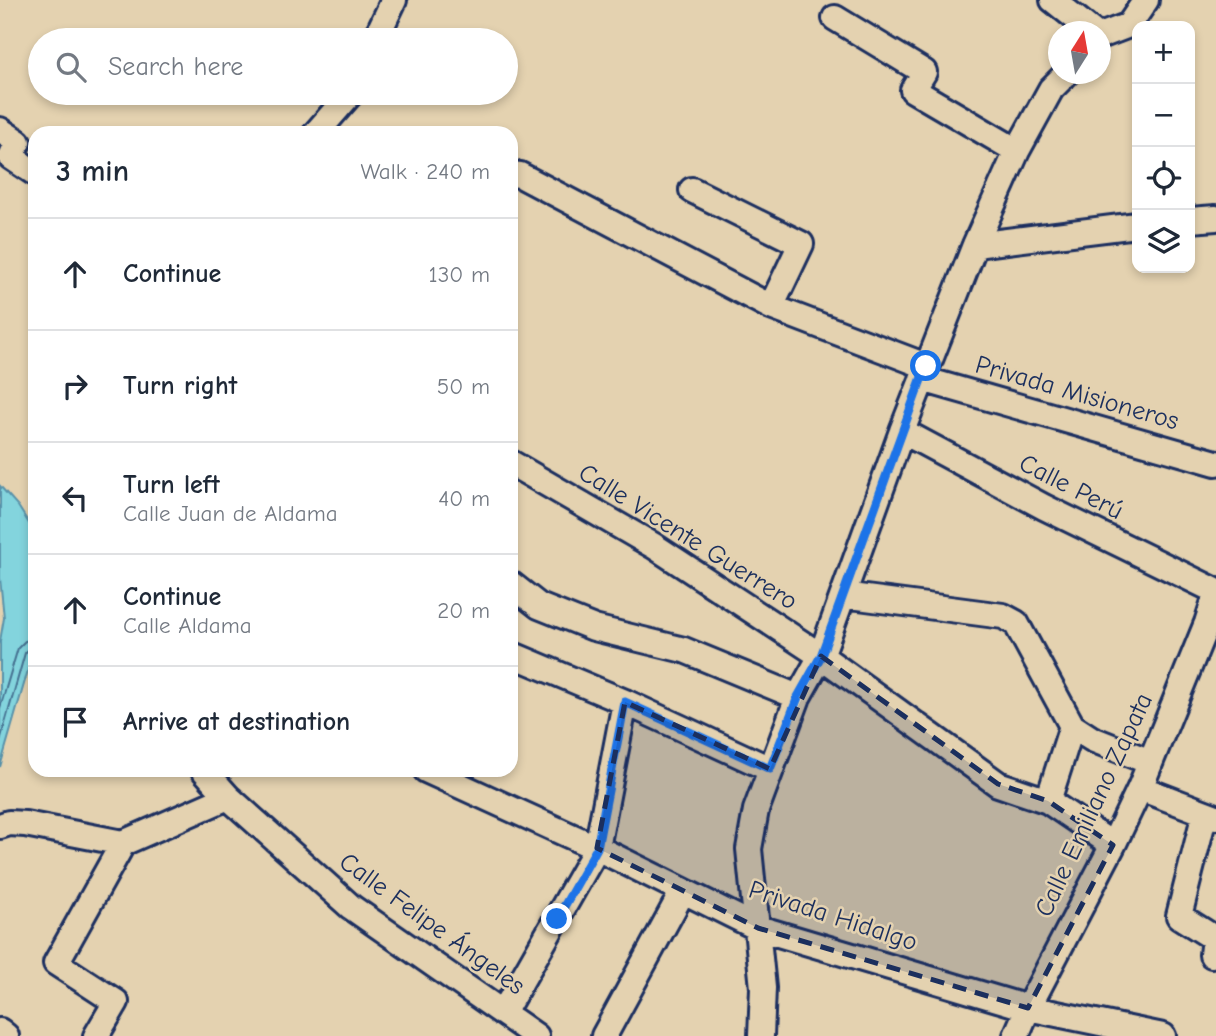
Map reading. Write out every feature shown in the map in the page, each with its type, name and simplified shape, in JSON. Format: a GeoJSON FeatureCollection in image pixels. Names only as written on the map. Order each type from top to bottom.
{"type":"FeatureCollection","features":[{"type":"Feature","properties":{"kind":"street"},"geometry":{"type":"LineString","coordinates":[[381,28],[394,0]]}},
{"type":"Feature","properties":{"kind":"street"},"geometry":{"type":"LineString","coordinates":[[1053,0],[1079,21]]}},
{"type":"Feature","properties":{"kind":"street"},"geometry":{"type":"LineString","coordinates":[[1111,32],[1129,25],[1146,0]]}},
{"type":"Feature","properties":{"kind":"street"},"geometry":{"type":"LineString","coordinates":[[835,18],[924,72],[913,90],[1017,151]]}},
{"type":"Feature","properties":{"kind":"street"},"geometry":{"type":"LineString","coordinates":[[761,1036],[763,988],[749,849],[756,810],[798,697],[821,656],[902,431],[975,245],[1017,151],[1056,84]]}},
{"type":"Feature","properties":{"kind":"street"},"geometry":{"type":"LineString","coordinates":[[322,126],[340,105]]}},
{"type":"Feature","properties":{"kind":"street"},"geometry":{"type":"LineString","coordinates":[[0,130],[18,142],[11,157],[28,168]]}},
{"type":"Feature","properties":{"kind":"street","name":"Privada Misioneros"},"geometry":{"type":"LineString","coordinates":[[518,175],[772,307],[924,373],[1216,463]]}},
{"type":"Feature","properties":{"kind":"street"},"geometry":{"type":"LineString","coordinates":[[692,190],[801,244],[772,307]]}},
{"type":"Feature","properties":{"kind":"street"},"geometry":{"type":"LineString","coordinates":[[1195,220],[1216,218]]}},
{"type":"Feature","properties":{"kind":"street"},"geometry":{"type":"LineString","coordinates":[[975,245],[1132,226]]}},
{"type":"Feature","properties":{"kind":"street","name":"Calle Perú"},"geometry":{"type":"LineString","coordinates":[[902,431],[1044,507],[1216,593]]}},
{"type":"Feature","properties":{"kind":"street","name":"Calle Vicente Guerrero"},"geometry":{"type":"LineString","coordinates":[[518,467],[654,546],[821,656],[998,784],[1048,801],[1113,845]]}},
{"type":"Feature","properties":{"kind":"street"},"geometry":{"type":"LineString","coordinates":[[518,590],[539,606],[594,628],[684,650],[798,697]]}},
{"type":"Feature","properties":{"kind":"street","name":"Calle Emiliano Zapata"},"geometry":{"type":"LineString","coordinates":[[1017,1036],[1028,1008],[1140,788],[1207,624],[1216,593]]}},
{"type":"Feature","properties":{"kind":"street"},"geometry":{"type":"LineString","coordinates":[[843,595],[1003,617],[1016,623],[1072,726],[1092,738],[1150,762]]}},
{"type":"Feature","properties":{"kind":"street"},"geometry":{"type":"LineString","coordinates":[[518,657],[625,702],[770,769]]}},
{"type":"Feature","properties":{"kind":"street"},"geometry":{"type":"LineString","coordinates":[[503,1013],[597,848],[625,702]]}},
{"type":"Feature","properties":{"kind":"street"},"geometry":{"type":"LineString","coordinates":[[1048,801],[1072,726]]}},
{"type":"Feature","properties":{"kind":"street","name":"Calle Felipe Ángeles"},"geometry":{"type":"LineString","coordinates":[[210,777],[228,797],[351,907],[536,1036]]}},
{"type":"Feature","properties":{"kind":"street","name":"Privada Hidalgo"},"geometry":{"type":"LineString","coordinates":[[441,777],[597,848],[758,928],[1028,1008],[1163,1036]]}},
{"type":"Feature","properties":{"kind":"street"},"geometry":{"type":"LineString","coordinates":[[1140,788],[1211,815],[1179,916],[1214,938],[1212,955]]}},
{"type":"Feature","properties":{"kind":"street"},"geometry":{"type":"LineString","coordinates":[[0,826],[9,823],[25,824],[123,843],[228,797]]}},
{"type":"Feature","properties":{"kind":"street"},"geometry":{"type":"LineString","coordinates":[[96,1036],[116,1002],[56,963],[123,843]]}},
{"type":"Feature","properties":{"kind":"street"},"geometry":{"type":"LineString","coordinates":[[604,1036],[683,891]]}},
{"type":"Feature","properties":{"kind":"street"},"geometry":{"type":"LineString","coordinates":[[0,1031],[6,1036]]}},
{"type":"Feature","properties":{"kind":"highlighted area"},"geometry":{"type":"Polygon","coordinates":[[[821,656],[998,784],[1048,801],[1113,845],[1028,1008],[758,928],[597,848],[625,702],[770,769],[821,656]]]}},
{"type":"Feature","properties":{"kind":"water"},"geometry":{"type":"Polygon","coordinates":[[[0,486],[28,522],[28,670],[0,767],[0,641],[4,618],[0,578],[0,486]]]}},
{"type":"Feature","properties":{"kind":"route"},"geometry":{"type":"LineString","coordinates":[[557,919],[597,848],[625,702],[770,769],[798,697],[821,656],[926,366]]}}]}
